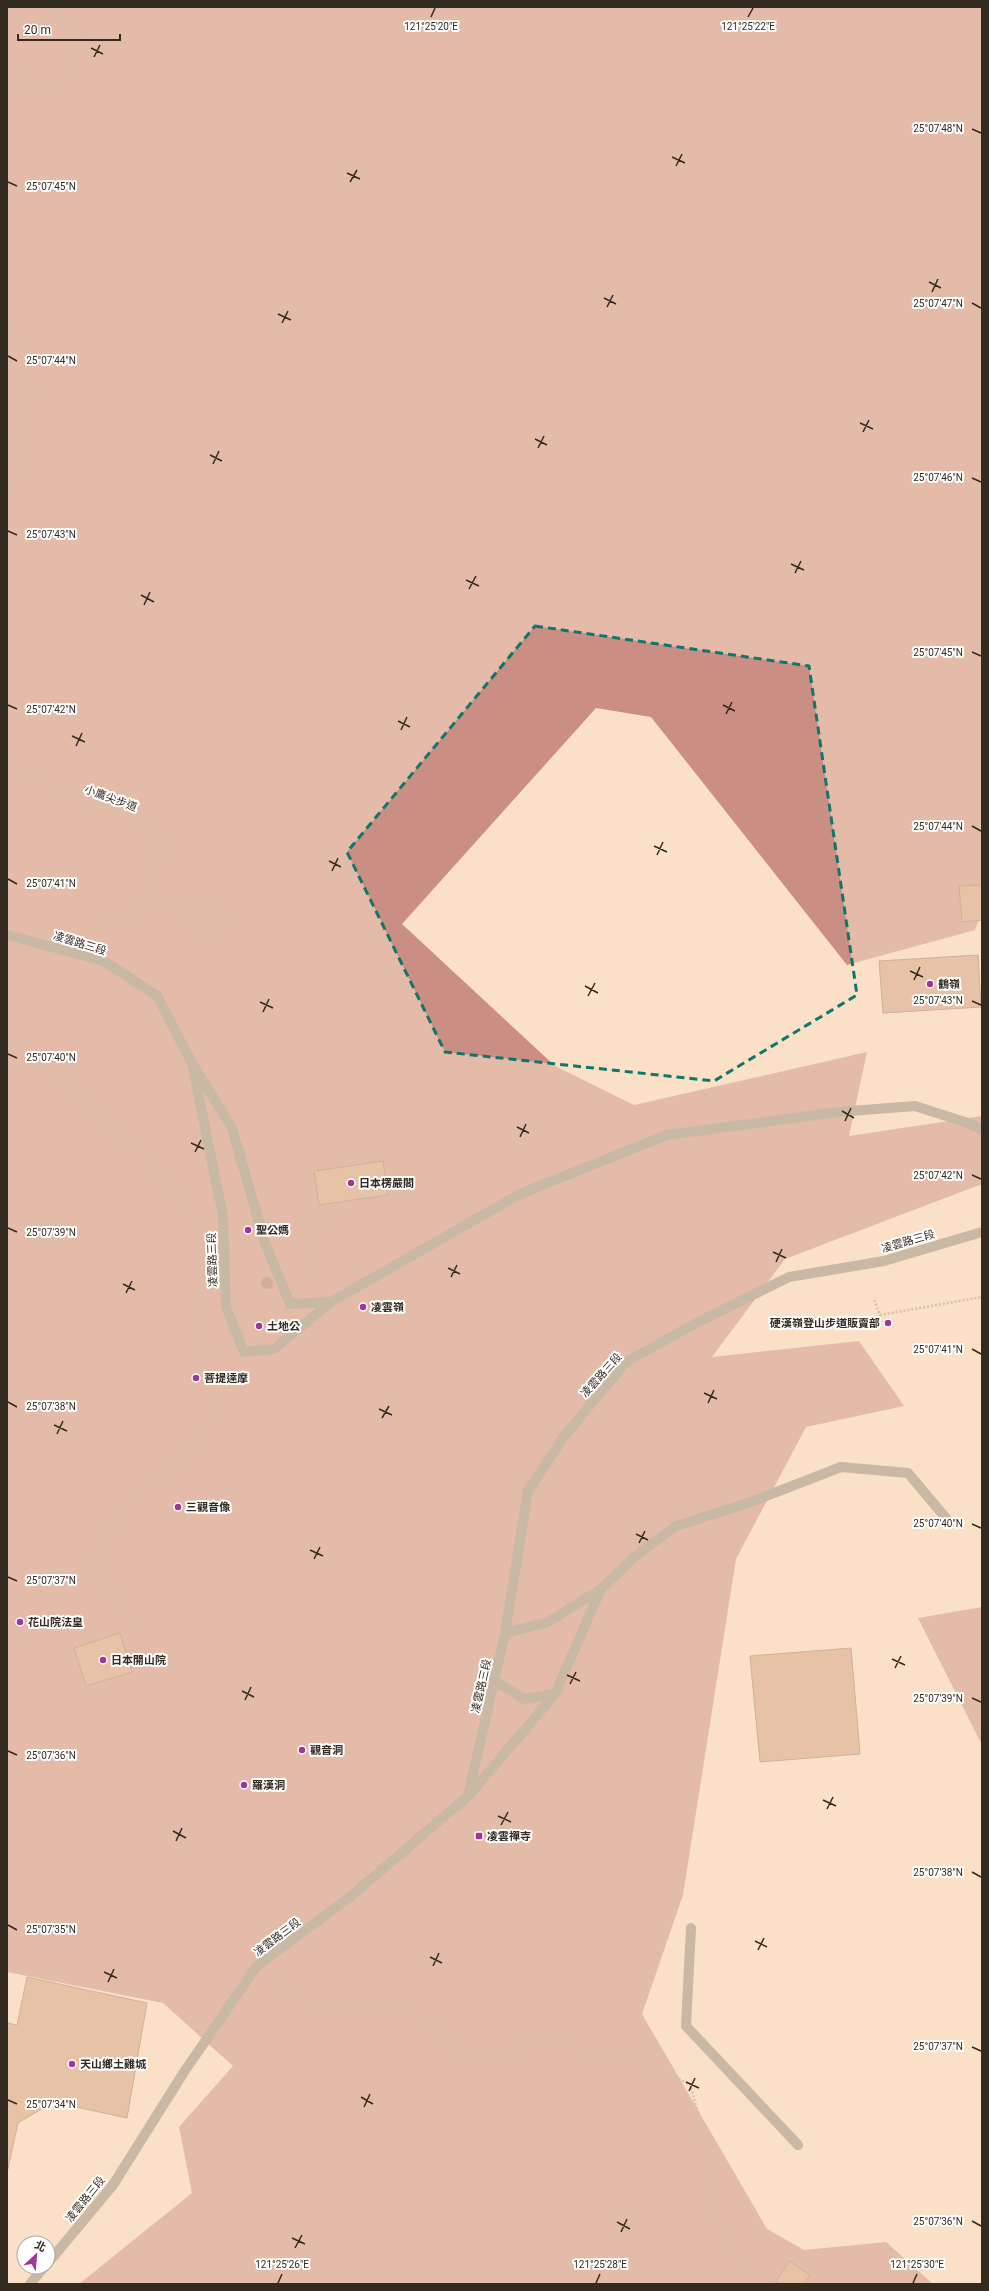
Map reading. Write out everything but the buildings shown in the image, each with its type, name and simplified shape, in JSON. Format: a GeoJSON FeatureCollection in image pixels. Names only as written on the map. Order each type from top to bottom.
{"type":"FeatureCollection","features":[{"type":"Feature","properties":{"kind":"street","name":"凌雲路三段"},"geometry":{"type":"LineString","coordinates":[[7,936],[49,946],[104,962],[157,996],[192,1063],[232,1128],[265,1243],[290,1304],[330,1302]]}},
{"type":"Feature","properties":{"kind":"street","name":"凌雲路三段"},"geometry":{"type":"LineString","coordinates":[[192,1063],[223,1216],[226,1307],[244,1352],[274,1349],[330,1302],[520,1194],[667,1135],[838,1112],[915,1106],[971,1124],[982,1130]]}},
{"type":"Feature","properties":{"kind":"street","name":"凌雲路三段"},"geometry":{"type":"LineString","coordinates":[[56,2253],[113,2185],[184,2072],[256,1967],[350,1897],[468,1796],[505,1633],[528,1491],[565,1435],[626,1362],[698,1322],[789,1277],[884,1261],[982,1232]]}},
{"type":"Feature","properties":{"kind":"street"},"geometry":{"type":"LineString","coordinates":[[505,1633],[548,1622],[601,1589],[634,1558],[676,1526],[751,1502],[841,1467],[908,1473],[950,1523]]}},
{"type":"Feature","properties":{"kind":"street"},"geometry":{"type":"LineString","coordinates":[[468,1796],[555,1694],[601,1589]]}},
{"type":"Feature","properties":{"kind":"street"},"geometry":{"type":"LineString","coordinates":[[494,1680],[524,1699],[555,1694]]}},
{"type":"Feature","properties":{"kind":"street"},"geometry":{"type":"LineString","coordinates":[[691,1928],[686,2026],[798,2145]]}},
{"type":"Feature","properties":{"kind":"street"},"geometry":{"type":"LineString","coordinates":[[30,2284],[37,2275]]}},
{"type":"Feature","properties":{"kind":"path"},"geometry":{"type":"LineString","coordinates":[[7,101],[15,79],[36,80],[55,89],[83,49],[101,49],[55,7]]}},
{"type":"Feature","properties":{"kind":"path"},"geometry":{"type":"LineString","coordinates":[[7,185],[10,186],[15,205],[7,211]]}},
{"type":"Feature","properties":{"kind":"path"},"geometry":{"type":"LineString","coordinates":[[7,320],[12,338],[34,391],[20,438],[11,443],[18,468],[7,498]]}},
{"type":"Feature","properties":{"kind":"path","name":"小鷹尖步道"},"geometry":{"type":"LineString","coordinates":[[7,756],[17,769],[77,795],[143,818],[147,836],[163,847],[146,908]]}},
{"type":"Feature","properties":{"kind":"path"},"geometry":{"type":"LineString","coordinates":[[49,946],[162,902],[217,937],[227,916],[198,903],[175,910]]}},
{"type":"Feature","properties":{"kind":"path"},"geometry":{"type":"LineString","coordinates":[[7,1038],[114,1127],[173,1183],[198,1218],[198,1226]]}},
{"type":"Feature","properties":{"kind":"path"},"geometry":{"type":"LineString","coordinates":[[290,1304],[322,1220]]}},
{"type":"Feature","properties":{"kind":"path"},"geometry":{"type":"LineString","coordinates":[[200,1281],[192,1336],[225,1362]]}},
{"type":"Feature","properties":{"kind":"path"},"geometry":{"type":"LineString","coordinates":[[874,1300],[880,1315],[982,1297]]}},
{"type":"Feature","properties":{"kind":"path"},"geometry":{"type":"LineString","coordinates":[[28,1638],[92,1555],[128,1500],[194,1446],[236,1371],[231,1367]]}},
{"type":"Feature","properties":{"kind":"path"},"geometry":{"type":"LineString","coordinates":[[92,1555],[111,1579],[110,1588],[132,1626]]}},
{"type":"Feature","properties":{"kind":"path"},"geometry":{"type":"LineString","coordinates":[[256,1967],[321,2009],[337,2011],[401,2006],[433,2023],[460,2062],[481,2062],[537,2043],[602,2051],[634,2058],[690,2084],[716,2179],[715,2212],[747,2284]]}},
{"type":"Feature","properties":{"kind":"highlighted area"},"geometry":{"type":"Polygon","coordinates":[[[535,626],[809,666],[857,995],[714,1081],[445,1052],[347,852],[535,626]]]}},
{"type":"Feature","properties":{"kind":"shaded area"},"geometry":{"type":"Polygon","coordinates":[[[7,7],[982,7],[982,911],[975,930],[847,965],[651,717],[596,708],[402,924],[555,1066],[634,1105],[867,1052],[849,1136],[982,1116],[982,1184],[785,1259],[712,1357],[859,1341],[904,1406],[806,1427],[736,1559],[683,1895],[642,2014],[767,2229],[804,2250],[886,2242],[933,2284],[79,2284],[192,2193],[179,2127],[233,2066],[163,2003],[7,1972],[7,7]]]}},
{"type":"Feature","properties":{"kind":"shaded area"},"geometry":{"type":"Polygon","coordinates":[[[982,1607],[982,1745],[918,1618],[982,1607]]]}},
{"type":"Feature","properties":{"kind":"place","name":"鶴嶺"},"geometry":{"type":"Point","coordinates":[930,984]}},
{"type":"Feature","properties":{"kind":"place","name":"日本楞嚴閣"},"geometry":{"type":"Point","coordinates":[351,1183]}},
{"type":"Feature","properties":{"kind":"place","name":"聖公媽"},"geometry":{"type":"Point","coordinates":[248,1230]}},
{"type":"Feature","properties":{"kind":"place","name":"凌雲嶺"},"geometry":{"type":"Point","coordinates":[363,1307]}},
{"type":"Feature","properties":{"kind":"place","name":"硬漢嶺登山步道販賣部"},"geometry":{"type":"Point","coordinates":[888,1323]}},
{"type":"Feature","properties":{"kind":"place","name":"土地公"},"geometry":{"type":"Point","coordinates":[259,1326]}},
{"type":"Feature","properties":{"kind":"place","name":"菩提達摩"},"geometry":{"type":"Point","coordinates":[196,1378]}},
{"type":"Feature","properties":{"kind":"place","name":"三觀音像"},"geometry":{"type":"Point","coordinates":[178,1507]}},
{"type":"Feature","properties":{"kind":"place","name":"花山院法皇"},"geometry":{"type":"Point","coordinates":[20,1622]}},
{"type":"Feature","properties":{"kind":"place","name":"日本開山院"},"geometry":{"type":"Point","coordinates":[103,1660]}},
{"type":"Feature","properties":{"kind":"place","name":"觀音洞"},"geometry":{"type":"Point","coordinates":[302,1750]}},
{"type":"Feature","properties":{"kind":"place","name":"羅漢洞"},"geometry":{"type":"Point","coordinates":[244,1785]}},
{"type":"Feature","properties":{"kind":"place","name":"凌雲禪寺"},"geometry":{"type":"Point","coordinates":[479,1836]}},
{"type":"Feature","properties":{"kind":"place","name":"天山鄉土雞城"},"geometry":{"type":"Point","coordinates":[72,2064]}}]}
